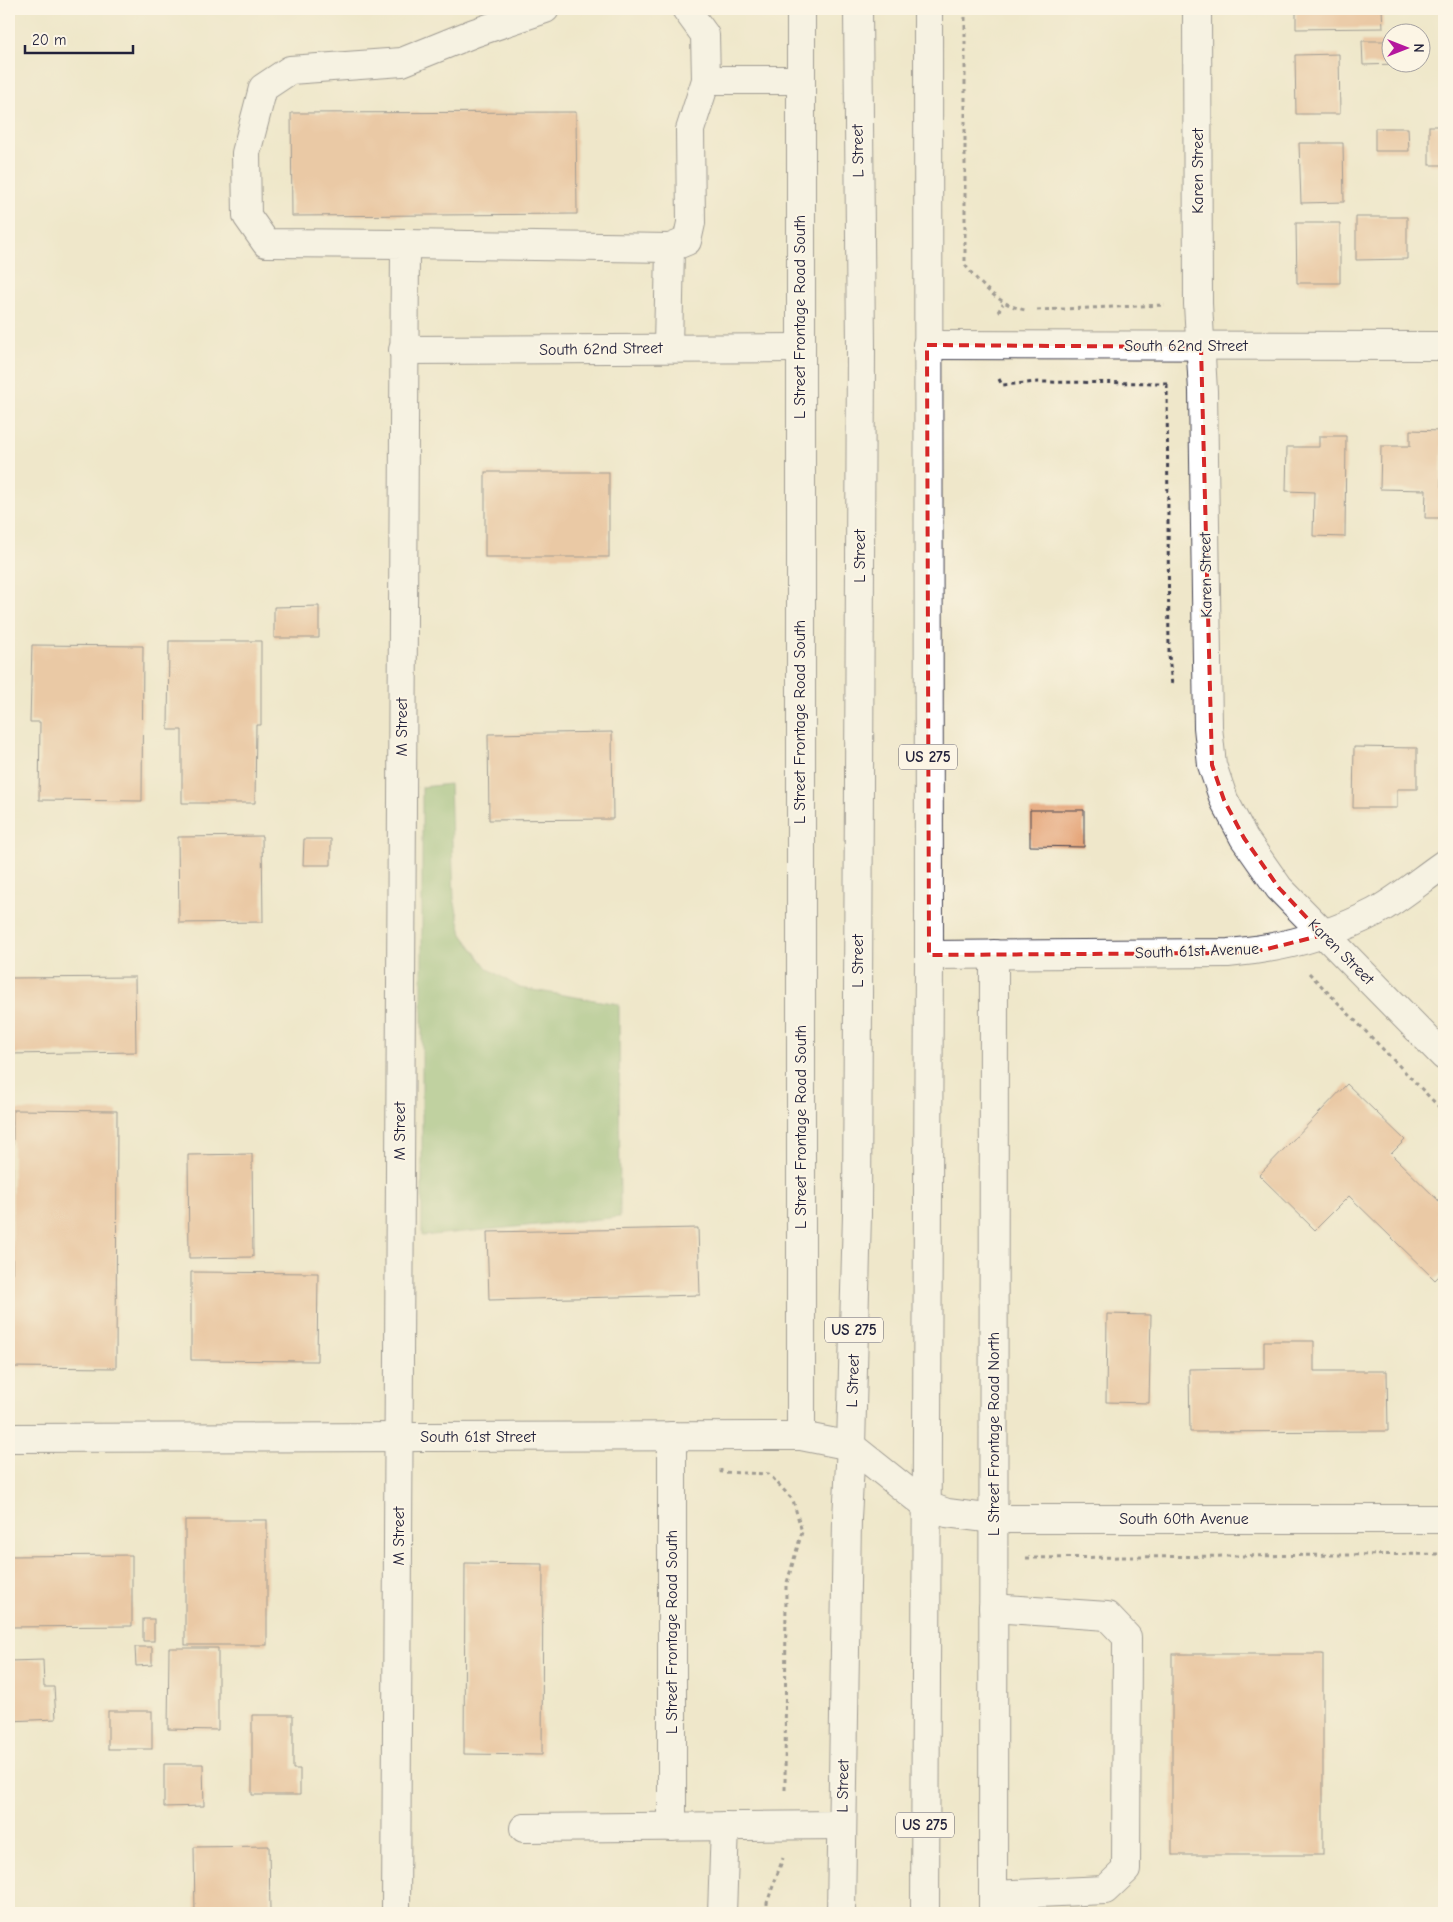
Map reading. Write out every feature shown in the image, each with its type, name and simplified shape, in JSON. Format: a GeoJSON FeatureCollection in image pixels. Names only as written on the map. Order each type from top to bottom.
{"type":"FeatureCollection","features":[{"type":"Feature","properties":{"kind":"street"},"geometry":{"type":"LineString","coordinates":[[545,9],[474,33],[402,62],[290,70],[263,88],[246,153],[248,216],[266,243],[670,248],[687,241],[691,223],[690,130],[706,80],[705,35],[686,9]]}},
{"type":"Feature","properties":{"kind":"street","name":"L Street Frontage Road South"},"geometry":{"type":"LineString","coordinates":[[801,9],[801,1436]]}},
{"type":"Feature","properties":{"kind":"street","name":"L Street"},"geometry":{"type":"LineString","coordinates":[[841,1913],[847,1518],[851,1446],[857,1164],[860,358],[858,9]]}},
{"type":"Feature","properties":{"kind":"street","name":"US 275"},"geometry":{"type":"LineString","coordinates":[[925,1913],[925,1506],[929,955],[928,9]]}},
{"type":"Feature","properties":{"kind":"street","name":"Karen Street"},"geometry":{"type":"LineString","coordinates":[[1197,9],[1198,304],[1201,347],[1208,727],[1212,765],[1224,800],[1244,838],[1278,888],[1444,1056]]}},
{"type":"Feature","properties":{"kind":"street"},"geometry":{"type":"LineString","coordinates":[[706,80],[801,80]]}},
{"type":"Feature","properties":{"kind":"street","name":"M Street"},"geometry":{"type":"LineString","coordinates":[[396,1913],[405,244]]}},
{"type":"Feature","properties":{"kind":"street"},"geometry":{"type":"LineString","coordinates":[[668,348],[670,248]]}},
{"type":"Feature","properties":{"kind":"street","name":"South 62nd Street"},"geometry":{"type":"LineString","coordinates":[[928,345],[1444,346]]}},
{"type":"Feature","properties":{"kind":"street","name":"South 62nd Street"},"geometry":{"type":"LineString","coordinates":[[403,350],[800,348]]}},
{"type":"Feature","properties":{"kind":"street","name":"South 61st Avenue"},"geometry":{"type":"LineString","coordinates":[[929,955],[1228,953],[1263,950],[1323,935],[1376,912],[1444,864]]}},
{"type":"Feature","properties":{"kind":"street","name":"L Street Frontage Road North"},"geometry":{"type":"LineString","coordinates":[[993,1904],[994,954]]}},
{"type":"Feature","properties":{"kind":"street","name":"L Street Frontage Road South"},"geometry":{"type":"LineString","coordinates":[[672,1436],[672,1828]]}},
{"type":"Feature","properties":{"kind":"street","name":"South 61st Street"},"geometry":{"type":"LineString","coordinates":[[9,1438],[801,1436],[851,1446],[925,1506]]}},
{"type":"Feature","properties":{"kind":"street","name":"South 60th Avenue"},"geometry":{"type":"LineString","coordinates":[[925,1506],[947,1513],[994,1518],[1444,1518]]}},
{"type":"Feature","properties":{"kind":"street"},"geometry":{"type":"LineString","coordinates":[[993,1608],[1107,1616],[1127,1637],[1126,1870],[1104,1890],[993,1904]]}},
{"type":"Feature","properties":{"kind":"street"},"geometry":{"type":"LineString","coordinates":[[524,1828],[842,1825]]}},
{"type":"Feature","properties":{"kind":"street"},"geometry":{"type":"LineString","coordinates":[[722,1913],[725,1826]]}},
{"type":"Feature","properties":{"kind":"path"},"geometry":{"type":"LineString","coordinates":[[965,9],[965,265],[984,288],[1003,304],[1024,310],[1167,305]]}},
{"type":"Feature","properties":{"kind":"path"},"geometry":{"type":"LineString","coordinates":[[1003,304],[995,316],[993,346],[996,372],[1002,385],[1038,382],[1167,384],[1167,295]]}},
{"type":"Feature","properties":{"kind":"path"},"geometry":{"type":"LineString","coordinates":[[720,1436],[721,1472],[769,1474],[793,1500],[802,1532],[786,1586],[784,1856],[767,1903],[767,1913]]}},
{"type":"Feature","properties":{"kind":"path"},"geometry":{"type":"LineString","coordinates":[[993,1558],[1444,1554]]}},
{"type":"Feature","properties":{"kind":"highlighted area"},"geometry":{"type":"Polygon","coordinates":[[[927,345],[1201,347],[1212,765],[1224,800],[1244,838],[1279,888],[1323,935],[1263,950],[1228,953],[929,955],[927,345]]]}},
{"type":"Feature","properties":{"kind":"green space"},"geometry":{"type":"Polygon","coordinates":[[[450,784],[454,899],[462,934],[487,968],[520,988],[619,1004],[620,1217],[422,1236],[422,787],[450,784]]]}},
{"type":"Feature","properties":{"kind":"building"},"geometry":{"type":"Polygon","coordinates":[[[1296,9],[1382,9],[1383,22],[1380,22],[1380,28],[1296,29],[1296,9]]]}},
{"type":"Feature","properties":{"kind":"building"},"geometry":{"type":"Polygon","coordinates":[[[1362,41],[1380,41],[1380,65],[1363,65],[1362,41]]]}},
{"type":"Feature","properties":{"kind":"building"},"geometry":{"type":"Polygon","coordinates":[[[1339,54],[1340,114],[1296,114],[1295,55],[1339,54]]]}},
{"type":"Feature","properties":{"kind":"building"},"geometry":{"type":"Polygon","coordinates":[[[576,112],[577,214],[292,216],[291,113],[576,112]]]}},
{"type":"Feature","properties":{"kind":"building"},"geometry":{"type":"Polygon","coordinates":[[[1429,126],[1444,126],[1444,165],[1429,165],[1429,126]]]}},
{"type":"Feature","properties":{"kind":"building"},"geometry":{"type":"Polygon","coordinates":[[[1375,128],[1408,128],[1409,151],[1375,151],[1375,128]]]}},
{"type":"Feature","properties":{"kind":"building"},"geometry":{"type":"Polygon","coordinates":[[[1299,143],[1343,143],[1344,202],[1301,203],[1299,143]]]}},
{"type":"Feature","properties":{"kind":"building"},"geometry":{"type":"Polygon","coordinates":[[[1356,217],[1407,217],[1407,259],[1356,260],[1356,217]]]}},
{"type":"Feature","properties":{"kind":"building"},"geometry":{"type":"Polygon","coordinates":[[[1296,223],[1340,223],[1340,283],[1297,283],[1296,223]]]}},
{"type":"Feature","properties":{"kind":"building"},"geometry":{"type":"Polygon","coordinates":[[[1410,430],[1442,431],[1441,487],[1444,488],[1444,518],[1425,518],[1426,490],[1380,489],[1381,446],[1410,446],[1410,430]]]}},
{"type":"Feature","properties":{"kind":"building"},"geometry":{"type":"Polygon","coordinates":[[[1319,436],[1346,436],[1345,537],[1313,536],[1314,492],[1286,491],[1287,447],[1319,447],[1319,436]]]}},
{"type":"Feature","properties":{"kind":"building"},"geometry":{"type":"Polygon","coordinates":[[[485,472],[609,472],[609,557],[485,557],[485,472]]]}},
{"type":"Feature","properties":{"kind":"building"},"geometry":{"type":"Polygon","coordinates":[[[319,606],[319,638],[274,638],[274,607],[319,606]]]}},
{"type":"Feature","properties":{"kind":"building"},"geometry":{"type":"Polygon","coordinates":[[[169,641],[261,641],[261,725],[256,725],[255,803],[182,803],[182,730],[168,730],[169,641]]]}},
{"type":"Feature","properties":{"kind":"building"},"geometry":{"type":"Polygon","coordinates":[[[32,645],[143,646],[142,801],[39,800],[40,722],[30,722],[32,645]]]}},
{"type":"Feature","properties":{"kind":"building"},"geometry":{"type":"Polygon","coordinates":[[[612,732],[613,819],[489,820],[488,734],[612,732]]]}},
{"type":"Feature","properties":{"kind":"building"},"geometry":{"type":"Polygon","coordinates":[[[1354,747],[1417,748],[1417,789],[1397,789],[1397,808],[1353,808],[1354,747]]]}},
{"type":"Feature","properties":{"kind":"building"},"geometry":{"type":"Polygon","coordinates":[[[1030,810],[1084,810],[1084,847],[1030,846],[1030,810]]]}},
{"type":"Feature","properties":{"kind":"building"},"geometry":{"type":"Polygon","coordinates":[[[262,836],[263,922],[179,923],[178,837],[262,836]]]}},
{"type":"Feature","properties":{"kind":"building"},"geometry":{"type":"Polygon","coordinates":[[[304,839],[331,839],[331,865],[303,865],[304,839]]]}},
{"type":"Feature","properties":{"kind":"building"},"geometry":{"type":"Polygon","coordinates":[[[135,977],[136,1052],[9,1054],[9,978],[135,977]]]}},
{"type":"Feature","properties":{"kind":"building"},"geometry":{"type":"Polygon","coordinates":[[[1347,1084],[1405,1140],[1391,1154],[1444,1206],[1444,1271],[1435,1280],[1349,1196],[1315,1230],[1259,1175],[1347,1084]]]}},
{"type":"Feature","properties":{"kind":"building"},"geometry":{"type":"Polygon","coordinates":[[[13,1110],[117,1111],[116,1368],[12,1367],[13,1110]]]}},
{"type":"Feature","properties":{"kind":"building"},"geometry":{"type":"Polygon","coordinates":[[[252,1154],[253,1257],[189,1258],[188,1155],[252,1154]]]}},
{"type":"Feature","properties":{"kind":"building"},"geometry":{"type":"Polygon","coordinates":[[[698,1228],[700,1295],[489,1300],[487,1232],[698,1228]]]}},
{"type":"Feature","properties":{"kind":"building"},"geometry":{"type":"Polygon","coordinates":[[[191,1272],[318,1273],[317,1361],[191,1360],[191,1272]]]}},
{"type":"Feature","properties":{"kind":"building"},"geometry":{"type":"Polygon","coordinates":[[[1107,1314],[1151,1315],[1149,1403],[1106,1402],[1107,1314]]]}},
{"type":"Feature","properties":{"kind":"building"},"geometry":{"type":"Polygon","coordinates":[[[1264,1341],[1314,1341],[1314,1371],[1387,1371],[1388,1431],[1190,1432],[1189,1369],[1264,1368],[1264,1341]]]}},
{"type":"Feature","properties":{"kind":"building"},"geometry":{"type":"Polygon","coordinates":[[[185,1520],[267,1520],[267,1645],[185,1645],[185,1520]]]}},
{"type":"Feature","properties":{"kind":"building"},"geometry":{"type":"Polygon","coordinates":[[[132,1555],[132,1626],[9,1627],[9,1556],[132,1555]]]}},
{"type":"Feature","properties":{"kind":"building"},"geometry":{"type":"Polygon","coordinates":[[[465,1563],[543,1564],[542,1755],[464,1754],[465,1563]]]}},
{"type":"Feature","properties":{"kind":"building"},"geometry":{"type":"Polygon","coordinates":[[[143,1619],[154,1619],[154,1641],[143,1641],[143,1619]]]}},
{"type":"Feature","properties":{"kind":"building"},"geometry":{"type":"Polygon","coordinates":[[[135,1647],[152,1647],[152,1665],[136,1666],[135,1647]]]}},
{"type":"Feature","properties":{"kind":"building"},"geometry":{"type":"Polygon","coordinates":[[[169,1648],[218,1648],[218,1730],[168,1729],[169,1648]]]}},
{"type":"Feature","properties":{"kind":"building"},"geometry":{"type":"Polygon","coordinates":[[[1172,1654],[1323,1654],[1323,1855],[1172,1855],[1172,1654]]]}},
{"type":"Feature","properties":{"kind":"building"},"geometry":{"type":"Polygon","coordinates":[[[43,1660],[44,1687],[54,1687],[56,1719],[9,1721],[9,1661],[43,1660]]]}},
{"type":"Feature","properties":{"kind":"building"},"geometry":{"type":"Polygon","coordinates":[[[108,1711],[152,1711],[152,1749],[108,1749],[108,1711]]]}},
{"type":"Feature","properties":{"kind":"building"},"geometry":{"type":"Polygon","coordinates":[[[252,1715],[293,1715],[293,1769],[300,1769],[300,1795],[252,1795],[252,1715]]]}},
{"type":"Feature","properties":{"kind":"building"},"geometry":{"type":"Polygon","coordinates":[[[164,1764],[203,1764],[204,1806],[164,1807],[164,1764]]]}},
{"type":"Feature","properties":{"kind":"building"},"geometry":{"type":"Polygon","coordinates":[[[269,1846],[270,1911],[195,1913],[194,1847],[269,1846]]]}}]}
